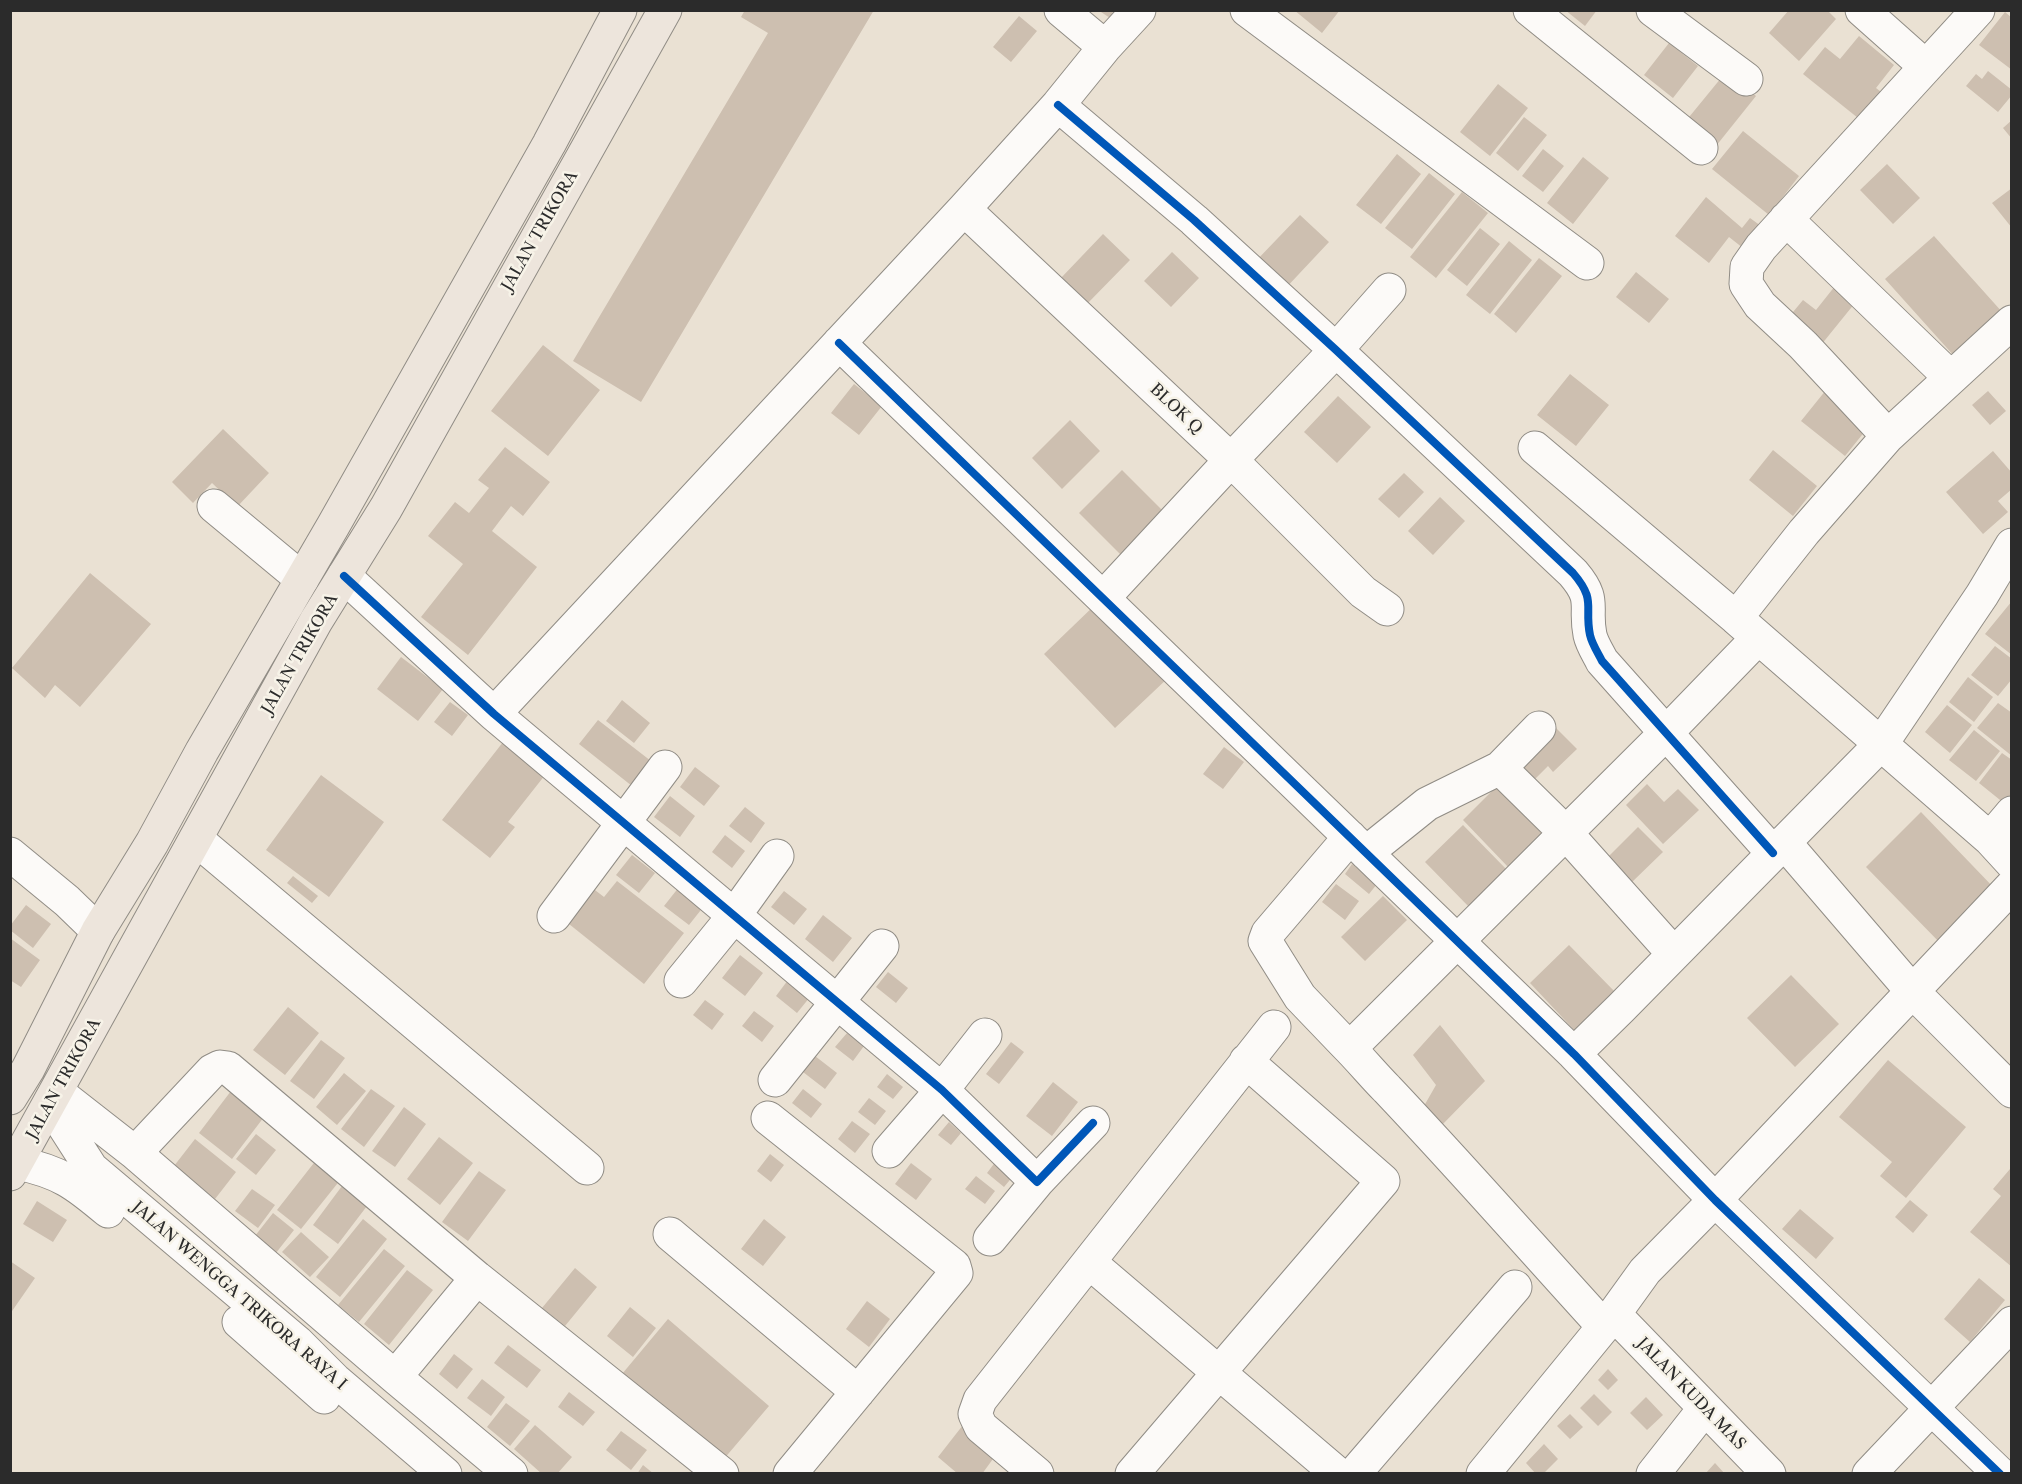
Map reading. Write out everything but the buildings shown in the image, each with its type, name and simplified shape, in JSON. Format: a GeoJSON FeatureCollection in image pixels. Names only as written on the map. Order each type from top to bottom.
{"type":"FeatureCollection","features":[{"type":"Feature","properties":{"kind":"main road"},"geometry":{"type":"LineString","coordinates":[[10,1098],[28,1069],[98,931],[152,843],[622,10],[637,20],[662,16]]}},
{"type":"Feature","properties":{"kind":"main road","name":"JALAN TRIKORA"},"geometry":{"type":"LineString","coordinates":[[14,1169],[316,621],[437,418],[662,16]]}},
{"type":"Feature","properties":{"kind":"main road"},"geometry":{"type":"LineString","coordinates":[[582,82],[601,77],[608,80],[618,92]]}},
{"type":"Feature","properties":{"kind":"street"},"geometry":{"type":"LineString","coordinates":[[1062,10],[1106,47]]}},
{"type":"Feature","properties":{"kind":"street"},"geometry":{"type":"LineString","coordinates":[[494,714],[964,209],[1058,105],[1139,10]]}},
{"type":"Feature","properties":{"kind":"street"},"geometry":{"type":"LineString","coordinates":[[1247,10],[1587,263]]}},
{"type":"Feature","properties":{"kind":"street"},"geometry":{"type":"LineString","coordinates":[[1530,10],[1701,148]]}},
{"type":"Feature","properties":{"kind":"street"},"geometry":{"type":"LineString","coordinates":[[1653,10],[1746,79]]}},
{"type":"Feature","properties":{"kind":"street"},"geometry":{"type":"LineString","coordinates":[[1862,10],[1926,66]]}},
{"type":"Feature","properties":{"kind":"street"},"geometry":{"type":"LineString","coordinates":[[1888,436],[1803,345],[1760,305],[1746,284],[1747,267],[1786,219],[1850,152],[1978,10]]}},
{"type":"Feature","properties":{"kind":"street"},"geometry":{"type":"LineString","coordinates":[[1058,105],[1194,220],[1336,350],[1581,583],[1587,593],[1590,608],[1591,639],[1602,661],[1666,732],[1778,847],[1912,991],[2012,1091]]}},
{"type":"Feature","properties":{"kind":"street","name":"BLOK Q"},"geometry":{"type":"LineString","coordinates":[[964,209],[1231,460],[1363,592],[1387,609]]}},
{"type":"Feature","properties":{"kind":"street"},"geometry":{"type":"LineString","coordinates":[[1786,219],[1950,377]]}},
{"type":"Feature","properties":{"kind":"street"},"geometry":{"type":"LineString","coordinates":[[1103,598],[1336,350],[1389,290]]}},
{"type":"Feature","properties":{"kind":"street"},"geometry":{"type":"LineString","coordinates":[[1346,1046],[1358,1040],[1666,732],[1747,628],[1804,532],[1888,436],[2012,322]]}},
{"type":"Feature","properties":{"kind":"street"},"geometry":{"type":"LineString","coordinates":[[839,343],[1574,1054],[1715,1200],[2000,1473]]}},
{"type":"Feature","properties":{"kind":"street"},"geometry":{"type":"LineString","coordinates":[[1535,448],[1882,743],[1990,838],[2012,863]]}},
{"type":"Feature","properties":{"kind":"street"},"geometry":{"type":"LineString","coordinates":[[214,506],[302,579]]}},
{"type":"Feature","properties":{"kind":"street"},"geometry":{"type":"LineString","coordinates":[[1574,1054],[1882,743],[1982,595],[2012,545]]}},
{"type":"Feature","properties":{"kind":"street"},"geometry":{"type":"LineString","coordinates":[[344,576],[494,714],[942,1090],[1037,1182]]}},
{"type":"Feature","properties":{"kind":"street"},"geometry":{"type":"LineString","coordinates":[[1358,845],[1427,804],[1500,768],[1539,728]]}},
{"type":"Feature","properties":{"kind":"street"},"geometry":{"type":"LineString","coordinates":[[554,916],[665,767]]}},
{"type":"Feature","properties":{"kind":"street"},"geometry":{"type":"LineString","coordinates":[[1500,768],[1565,832],[1674,954]]}},
{"type":"Feature","properties":{"kind":"street"},"geometry":{"type":"LineString","coordinates":[[1990,838],[2012,813]]}},
{"type":"Feature","properties":{"kind":"street"},"geometry":{"type":"LineString","coordinates":[[197,840],[587,1168]]}},
{"type":"Feature","properties":{"kind":"street","name":"JALAN KUDA MAS"},"geometry":{"type":"LineString","coordinates":[[1358,845],[1268,933],[1265,941],[1300,997],[1608,1320],[1706,1408],[1769,1473]]}},
{"type":"Feature","properties":{"kind":"street"},"geometry":{"type":"LineString","coordinates":[[10,854],[67,901],[98,931]]}},
{"type":"Feature","properties":{"kind":"street"},"geometry":{"type":"LineString","coordinates":[[681,981],[734,916],[777,856]]}},
{"type":"Feature","properties":{"kind":"street"},"geometry":{"type":"LineString","coordinates":[[1483,1473],[1645,1271],[2012,886]]}},
{"type":"Feature","properties":{"kind":"street"},"geometry":{"type":"LineString","coordinates":[[775,1080],[882,946]]}},
{"type":"Feature","properties":{"kind":"street"},"geometry":{"type":"LineString","coordinates":[[1037,1473],[981,1427],[975,1414],[980,1400],[1274,1027]]}},
{"type":"Feature","properties":{"kind":"street"},"geometry":{"type":"LineString","coordinates":[[889,1151],[942,1090],[985,1035]]}},
{"type":"Feature","properties":{"kind":"street"},"geometry":{"type":"LineString","coordinates":[[1132,1473],[1383,1181],[1246,1061]]}},
{"type":"Feature","properties":{"kind":"street"},"geometry":{"type":"LineString","coordinates":[[135,1153],[212,1071],[220,1066],[228,1068],[477,1278],[722,1473]]}},
{"type":"Feature","properties":{"kind":"street"},"geometry":{"type":"LineString","coordinates":[[54,1098],[135,1153],[510,1473]]}},
{"type":"Feature","properties":{"kind":"street","name":"JALAN WENGGA TRIKORA RAYA I"},"geometry":{"type":"LineString","coordinates":[[54,1098],[84,1177],[217,1303],[411,1473]]}},
{"type":"Feature","properties":{"kind":"street"},"geometry":{"type":"LineString","coordinates":[[768,1118],[954,1266],[956,1273],[790,1473]]}},
{"type":"Feature","properties":{"kind":"street"},"geometry":{"type":"LineString","coordinates":[[990,1239],[1037,1182],[1093,1123]]}},
{"type":"Feature","properties":{"kind":"street","name":"JALAN WENGGA TRIKORA RAYA I"},"geometry":{"type":"LineString","coordinates":[[14,1169],[45,1169],[84,1177],[297,1342],[335,1380],[445,1473]]}},
{"type":"Feature","properties":{"kind":"street"},"geometry":{"type":"LineString","coordinates":[[670,1234],[858,1392]]}},
{"type":"Feature","properties":{"kind":"street"},"geometry":{"type":"LineString","coordinates":[[1089,1262],[1338,1473]]}},
{"type":"Feature","properties":{"kind":"street"},"geometry":{"type":"LineString","coordinates":[[395,1377],[477,1278]]}},
{"type":"Feature","properties":{"kind":"street"},"geometry":{"type":"LineString","coordinates":[[1354,1473],[1515,1287]]}},
{"type":"Feature","properties":{"kind":"street"},"geometry":{"type":"LineString","coordinates":[[1869,1473],[2012,1323]]}},
{"type":"Feature","properties":{"kind":"street"},"geometry":{"type":"LineString","coordinates":[[1653,1473],[1706,1408]]}},
{"type":"Feature","properties":{"kind":"cycle path"},"geometry":{"type":"LineString","coordinates":[[1058,105],[1194,220],[1573,573],[1585,590],[1590,635],[1602,661],[1773,853]]}},
{"type":"Feature","properties":{"kind":"cycle path"},"geometry":{"type":"LineString","coordinates":[[839,343],[1574,1054],[1715,1200],[2000,1474]]}},
{"type":"Feature","properties":{"kind":"cycle path"},"geometry":{"type":"LineString","coordinates":[[344,576],[494,714],[942,1090],[1037,1182],[1093,1123]]}}]}
